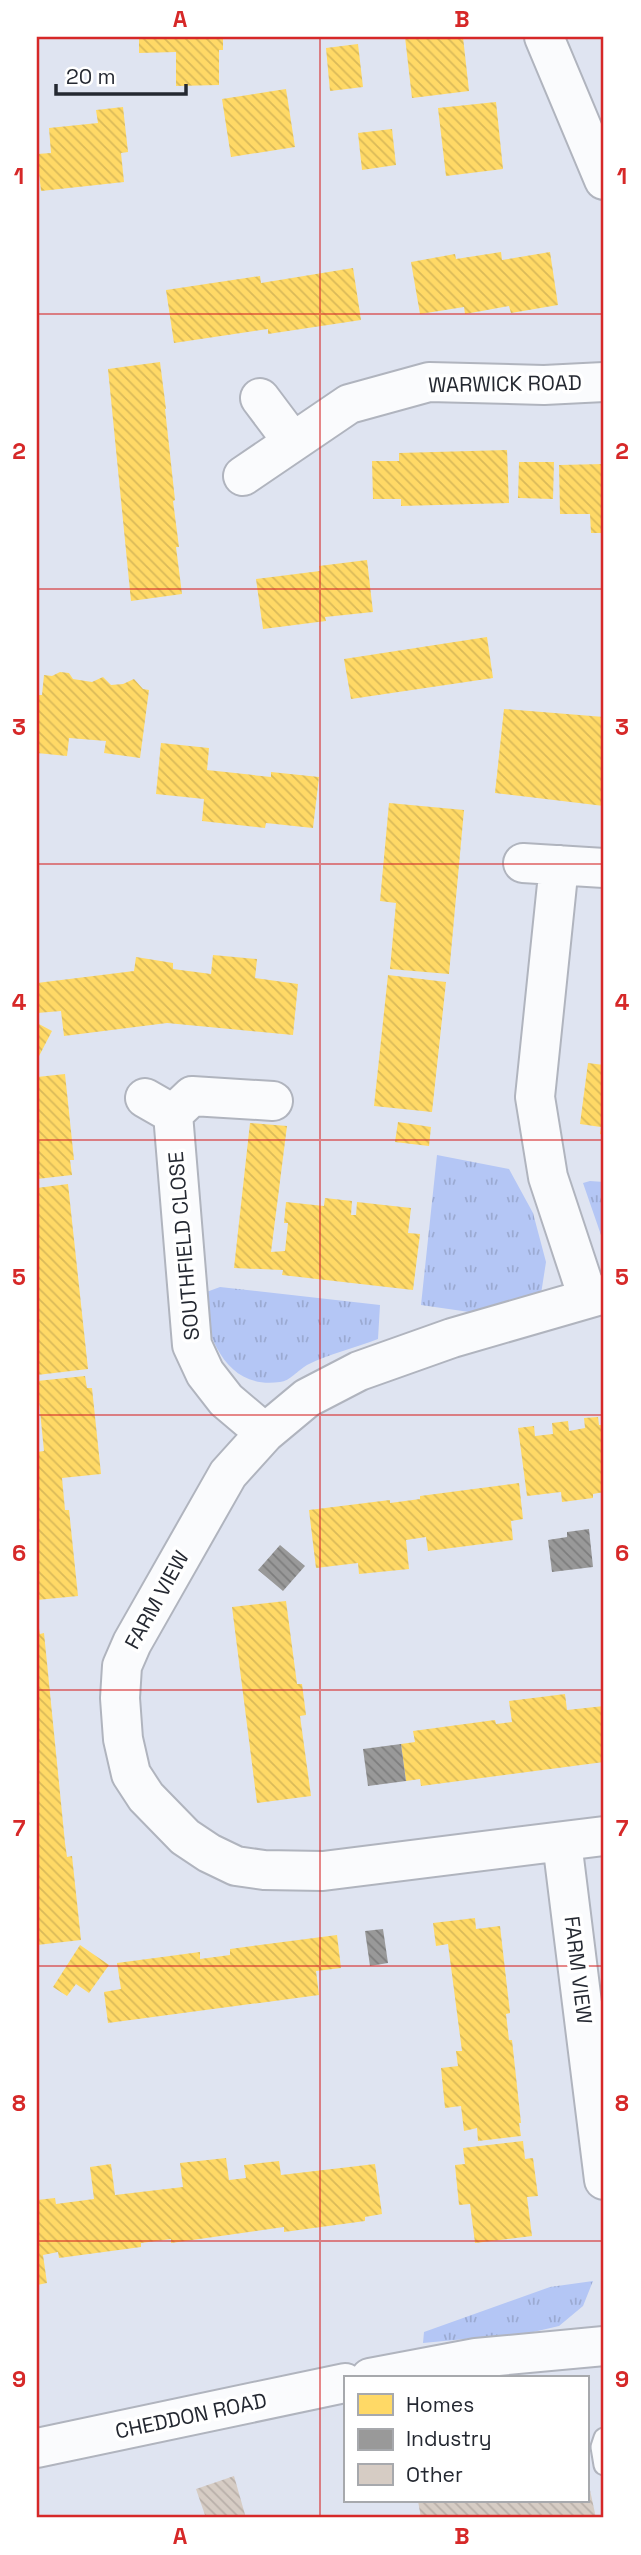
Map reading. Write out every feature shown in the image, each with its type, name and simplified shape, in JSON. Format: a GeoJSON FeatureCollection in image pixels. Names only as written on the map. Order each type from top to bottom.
{"type":"FeatureCollection","features":[{"type":"Feature","properties":{"kind":"street"},"geometry":{"type":"LineString","coordinates":[[544,37],[604,180]]}},
{"type":"Feature","properties":{"kind":"street","name":"WARWICK ROAD"},"geometry":{"type":"LineString","coordinates":[[243,476],[349,404],[429,382],[544,385],[604,382]]}},
{"type":"Feature","properties":{"kind":"street"},"geometry":{"type":"LineString","coordinates":[[260,398],[293,442]]}},
{"type":"Feature","properties":{"kind":"street"},"geometry":{"type":"LineString","coordinates":[[596,1296],[548,1177],[535,1097],[541,864],[604,868]]}},
{"type":"Feature","properties":{"kind":"street","name":"SOUTHFIELD CLOSE"},"geometry":{"type":"LineString","coordinates":[[265,1433],[226,1400],[205,1373],[192,1345],[159,1106],[192,1096],[273,1101]]}},
{"type":"Feature","properties":{"kind":"street","name":"FARM VIEW"},"geometry":{"type":"LineString","coordinates":[[596,1296],[452,1338],[359,1371],[307,1398],[265,1433],[228,1474],[154,1602],[122,1666],[120,1698],[123,1739],[131,1774],[146,1797],[185,1837],[236,1866],[264,1870],[323,1871],[604,1836]]}},
{"type":"Feature","properties":{"kind":"street","name":"FARM VIEW"},"geometry":{"type":"LineString","coordinates":[[562,1842],[604,2180]]}},
{"type":"Feature","properties":{"kind":"street"},"geometry":{"type":"LineString","coordinates":[[381,2376],[476,2358],[604,2346]]}},
{"type":"Feature","properties":{"kind":"street","name":"CHEDDON ROAD"},"geometry":{"type":"LineString","coordinates":[[37,2448],[344,2383]]}},
{"type":"Feature","properties":{"kind":"lane"},"geometry":{"type":"LineString","coordinates":[[604,2438],[601,2447],[604,2465]]}},
{"type":"Feature","properties":{"kind":"green space"},"geometry":{"type":"Polygon","coordinates":[[[437,1155],[509,1169],[533,1213],[546,1262],[541,1294],[483,1314],[421,1305],[437,1155]]]}},
{"type":"Feature","properties":{"kind":"green space"},"geometry":{"type":"Polygon","coordinates":[[[604,1182],[604,1237],[583,1183],[604,1182]]]}},
{"type":"Feature","properties":{"kind":"green space"},"geometry":{"type":"Polygon","coordinates":[[[220,1287],[380,1305],[378,1339],[315,1361],[284,1381],[261,1382],[246,1378],[233,1369],[223,1357],[208,1327],[201,1294],[220,1287]]]}},
{"type":"Feature","properties":{"kind":"green space"},"geometry":{"type":"Polygon","coordinates":[[[593,2281],[583,2306],[559,2326],[529,2333],[423,2343],[424,2332],[550,2287],[593,2281]]]}},
{"type":"Feature","properties":{"kind":"building: Homes"},"geometry":{"type":"Polygon","coordinates":[[[139,37],[223,37],[223,50],[219,50],[219,85],[176,86],[176,52],[139,53],[139,37]]]}},
{"type":"Feature","properties":{"kind":"building: Homes"},"geometry":{"type":"Polygon","coordinates":[[[405,37],[463,37],[469,91],[412,98],[405,37]]]}},
{"type":"Feature","properties":{"kind":"building: Homes"},"geometry":{"type":"Polygon","coordinates":[[[358,44],[363,87],[330,91],[326,48],[358,44]]]}},
{"type":"Feature","properties":{"kind":"building: Homes"},"geometry":{"type":"Polygon","coordinates":[[[286,89],[295,147],[231,157],[222,99],[286,89]]]}},
{"type":"Feature","properties":{"kind":"building: Homes"},"geometry":{"type":"Polygon","coordinates":[[[496,102],[503,169],[446,176],[438,108],[496,102]]]}},
{"type":"Feature","properties":{"kind":"building: Homes"},"geometry":{"type":"Polygon","coordinates":[[[123,107],[128,152],[121,153],[124,182],[41,191],[37,154],[51,153],[49,128],[98,123],[96,110],[123,107]]]}},
{"type":"Feature","properties":{"kind":"building: Homes"},"geometry":{"type":"Polygon","coordinates":[[[392,129],[396,165],[362,170],[358,133],[392,129]]]}},
{"type":"Feature","properties":{"kind":"building: Homes"},"geometry":{"type":"Polygon","coordinates":[[[501,252],[502,260],[550,252],[558,305],[511,313],[509,306],[465,314],[464,307],[420,314],[411,262],[455,254],[456,259],[501,252]]]}},
{"type":"Feature","properties":{"kind":"building: Homes"},"geometry":{"type":"Polygon","coordinates":[[[353,268],[361,320],[268,334],[268,329],[174,343],[166,290],[260,276],[261,283],[353,268]]]}},
{"type":"Feature","properties":{"kind":"building: Homes"},"geometry":{"type":"Polygon","coordinates":[[[160,362],[182,594],[131,601],[108,369],[160,362]]]}},
{"type":"Feature","properties":{"kind":"building: Homes"},"geometry":{"type":"Polygon","coordinates":[[[507,450],[509,503],[401,506],[401,499],[373,499],[372,461],[399,461],[399,453],[507,450]]]}},
{"type":"Feature","properties":{"kind":"building: Homes"},"geometry":{"type":"Polygon","coordinates":[[[519,462],[554,462],[553,499],[518,498],[519,462]]]}},
{"type":"Feature","properties":{"kind":"building: Homes"},"geometry":{"type":"Polygon","coordinates":[[[604,464],[604,533],[591,533],[590,514],[560,514],[559,465],[604,464]]]}},
{"type":"Feature","properties":{"kind":"building: Homes"},"geometry":{"type":"Polygon","coordinates":[[[367,560],[373,612],[325,617],[326,621],[263,629],[256,579],[320,571],[319,566],[367,560]]]}},
{"type":"Feature","properties":{"kind":"building: Homes"},"geometry":{"type":"Polygon","coordinates":[[[487,637],[493,678],[351,699],[344,659],[487,637]]]}},
{"type":"Feature","properties":{"kind":"building: Homes"},"geometry":{"type":"Polygon","coordinates":[[[60,672],[69,673],[73,679],[92,682],[103,677],[111,685],[134,679],[143,689],[149,690],[140,758],[104,753],[106,741],[69,738],[67,756],[37,753],[37,695],[42,695],[44,675],[52,676],[60,672]]]}},
{"type":"Feature","properties":{"kind":"building: Homes"},"geometry":{"type":"Polygon","coordinates":[[[504,709],[604,717],[604,806],[495,793],[504,709]]]}},
{"type":"Feature","properties":{"kind":"building: Homes"},"geometry":{"type":"Polygon","coordinates":[[[161,743],[209,748],[207,770],[271,777],[271,772],[319,777],[313,828],[266,823],[265,828],[202,821],[204,799],[156,794],[161,743]]]}},
{"type":"Feature","properties":{"kind":"building: Homes"},"geometry":{"type":"Polygon","coordinates":[[[389,803],[464,810],[449,974],[390,969],[396,903],[380,901],[389,803]]]}},
{"type":"Feature","properties":{"kind":"building: Homes"},"geometry":{"type":"Polygon","coordinates":[[[213,955],[257,959],[255,978],[298,984],[293,1035],[167,1023],[64,1036],[61,1011],[37,1013],[37,983],[134,971],[136,957],[173,963],[173,969],[211,974],[213,955]]]}},
{"type":"Feature","properties":{"kind":"building: Homes"},"geometry":{"type":"Polygon","coordinates":[[[388,975],[446,982],[432,1112],[374,1106],[388,975]]]}},
{"type":"Feature","properties":{"kind":"building: Homes"},"geometry":{"type":"Polygon","coordinates":[[[37,1023],[52,1031],[37,1060],[37,1023]]]}},
{"type":"Feature","properties":{"kind":"building: Homes"},"geometry":{"type":"Polygon","coordinates":[[[588,1063],[604,1065],[604,1135],[600,1134],[601,1127],[580,1124],[588,1063]]]}},
{"type":"Feature","properties":{"kind":"building: Homes"},"geometry":{"type":"Polygon","coordinates":[[[65,1074],[74,1160],[70,1160],[72,1175],[37,1179],[37,1077],[65,1074]]]}},
{"type":"Feature","properties":{"kind":"building: Homes"},"geometry":{"type":"Polygon","coordinates":[[[398,1122],[431,1127],[429,1146],[395,1142],[398,1122]]]}},
{"type":"Feature","properties":{"kind":"building: Homes"},"geometry":{"type":"Polygon","coordinates":[[[250,1123],[287,1126],[271,1252],[285,1251],[288,1223],[284,1223],[286,1202],[324,1206],[325,1198],[352,1201],[351,1215],[356,1215],[357,1202],[411,1208],[408,1233],[420,1234],[413,1290],[282,1275],[283,1270],[234,1268],[250,1123]]]}},
{"type":"Feature","properties":{"kind":"building: Homes"},"geometry":{"type":"Polygon","coordinates":[[[68,1184],[88,1369],[37,1375],[37,1188],[68,1184]]]}},
{"type":"Feature","properties":{"kind":"building: Homes"},"geometry":{"type":"Polygon","coordinates":[[[85,1376],[87,1388],[92,1388],[101,1474],[62,1478],[65,1510],[69,1510],[78,1596],[37,1600],[37,1452],[44,1451],[37,1381],[85,1376]]]}},
{"type":"Feature","properties":{"kind":"building: Homes"},"geometry":{"type":"Polygon","coordinates":[[[598,1417],[599,1425],[604,1425],[604,1492],[593,1494],[593,1498],[562,1502],[561,1492],[527,1496],[518,1428],[534,1426],[535,1436],[553,1434],[552,1423],[568,1421],[569,1431],[585,1428],[584,1418],[598,1417]]]}},
{"type":"Feature","properties":{"kind":"building: Homes"},"geometry":{"type":"Polygon","coordinates":[[[519,1483],[523,1519],[511,1521],[513,1540],[428,1551],[426,1537],[406,1540],[409,1569],[359,1574],[358,1563],[316,1568],[309,1510],[390,1500],[390,1503],[420,1499],[420,1496],[519,1483]]]}},
{"type":"Feature","properties":{"kind":"building: Homes"},"geometry":{"type":"Polygon","coordinates":[[[286,1601],[297,1684],[302,1684],[306,1715],[300,1716],[311,1796],[257,1803],[232,1607],[286,1601]]]}},
{"type":"Feature","properties":{"kind":"building: Homes"},"geometry":{"type":"Polygon","coordinates":[[[38,1623],[40,1634],[44,1633],[65,1843],[67,1857],[72,1856],[81,1940],[37,1945],[38,1623]]]}},
{"type":"Feature","properties":{"kind":"building: Homes"},"geometry":{"type":"Polygon","coordinates":[[[565,1694],[567,1710],[604,1706],[604,1762],[421,1786],[420,1779],[406,1781],[401,1744],[415,1742],[413,1731],[495,1720],[496,1724],[512,1722],[509,1701],[565,1694]]]}},
{"type":"Feature","properties":{"kind":"building: Homes"},"geometry":{"type":"Polygon","coordinates":[[[475,1918],[476,1929],[500,1926],[510,2013],[506,2014],[509,2040],[512,2040],[521,2123],[521,2136],[478,2141],[477,2128],[464,2131],[461,2106],[445,2108],[441,2068],[458,2066],[456,2051],[462,2051],[448,1944],[436,1946],[433,1923],[475,1918]]]}},
{"type":"Feature","properties":{"kind":"building: Homes"},"geometry":{"type":"Polygon","coordinates":[[[337,1935],[341,1968],[316,1971],[319,1995],[108,2023],[104,1992],[121,1989],[117,1963],[200,1952],[200,1959],[230,1955],[230,1949],[337,1935]]]}},
{"type":"Feature","properties":{"kind":"building: Homes"},"geometry":{"type":"Polygon","coordinates":[[[80,1945],[109,1965],[89,1993],[76,1984],[67,1996],[53,1987],[80,1945]]]}},
{"type":"Feature","properties":{"kind":"building: Homes"},"geometry":{"type":"Polygon","coordinates":[[[523,2141],[525,2159],[533,2158],[538,2196],[527,2197],[532,2236],[475,2243],[470,2204],[459,2205],[455,2165],[465,2164],[463,2148],[523,2141]]]}},
{"type":"Feature","properties":{"kind":"building: Homes"},"geometry":{"type":"Polygon","coordinates":[[[226,2158],[229,2180],[246,2178],[244,2165],[279,2161],[281,2175],[375,2164],[382,2214],[365,2217],[365,2221],[284,2232],[284,2227],[171,2243],[171,2239],[141,2243],[141,2247],[59,2258],[58,2252],[43,2255],[47,2283],[37,2285],[37,2200],[55,2198],[56,2204],[94,2199],[90,2167],[111,2164],[115,2195],[183,2187],[180,2163],[226,2158]]]}},
{"type":"Feature","properties":{"kind":"building: Industry"},"geometry":{"type":"Polygon","coordinates":[[[589,1529],[593,1567],[552,1572],[548,1540],[567,1537],[567,1532],[589,1529]]]}},
{"type":"Feature","properties":{"kind":"building: Industry"},"geometry":{"type":"Polygon","coordinates":[[[280,1545],[305,1566],[283,1591],[258,1570],[280,1545]]]}},
{"type":"Feature","properties":{"kind":"building: Industry"},"geometry":{"type":"Polygon","coordinates":[[[401,1744],[406,1781],[368,1786],[363,1749],[401,1744]]]}},
{"type":"Feature","properties":{"kind":"building: Industry"},"geometry":{"type":"Polygon","coordinates":[[[383,1929],[388,1963],[370,1966],[365,1931],[383,1929]]]}},
{"type":"Feature","properties":{"kind":"building: Other"},"geometry":{"type":"Polygon","coordinates":[[[234,2476],[246,2518],[206,2518],[196,2489],[234,2476]]]}},
{"type":"Feature","properties":{"kind":"building: Other"},"geometry":{"type":"Polygon","coordinates":[[[588,2481],[596,2518],[421,2518],[418,2502],[588,2502],[588,2481]]]}}]}
